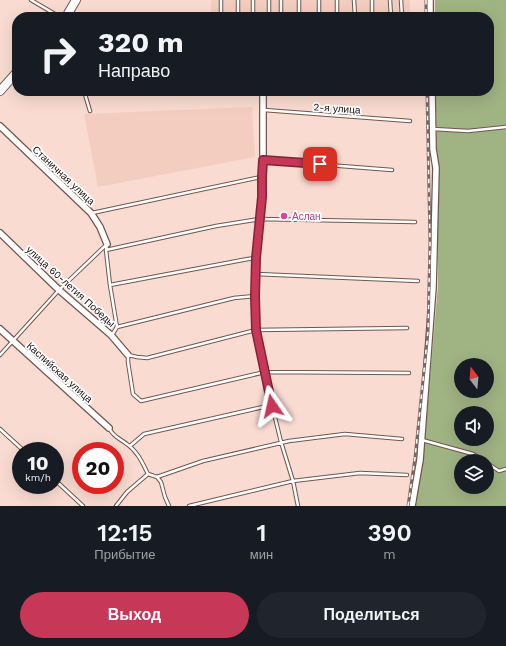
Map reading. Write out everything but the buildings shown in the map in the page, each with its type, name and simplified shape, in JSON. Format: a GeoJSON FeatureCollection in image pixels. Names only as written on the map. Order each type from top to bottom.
{"type":"FeatureCollection","features":[{"type":"Feature","properties":{"kind":"main road"},"geometry":{"type":"LineString","coordinates":[[69,12],[76,0]]}},
{"type":"Feature","properties":{"kind":"main road"},"geometry":{"type":"LineString","coordinates":[[74,12],[80,0]]}},
{"type":"Feature","properties":{"kind":"main road"},"geometry":{"type":"LineString","coordinates":[[0,91],[12,78]]}},
{"type":"Feature","properties":{"kind":"main road"},"geometry":{"type":"LineString","coordinates":[[0,96],[12,84]]}},
{"type":"Feature","properties":{"kind":"street"},"geometry":{"type":"LineString","coordinates":[[430,0],[430,12]]}},
{"type":"Feature","properties":{"kind":"street"},"geometry":{"type":"LineString","coordinates":[[256,330],[256,258],[262,197],[263,96]]}},
{"type":"Feature","properties":{"kind":"street"},"geometry":{"type":"LineString","coordinates":[[412,506],[422,440],[433,279],[436,168],[433,149],[432,96]]}},
{"type":"Feature","properties":{"kind":"street","name":"Станичная улица"},"geometry":{"type":"LineString","coordinates":[[0,126],[91,213],[100,227],[107,244]]}},
{"type":"Feature","properties":{"kind":"street","name":"улица 60-летия Победы"},"geometry":{"type":"LineString","coordinates":[[0,233],[59,290],[111,335],[128,355]]}},
{"type":"Feature","properties":{"kind":"street","name":"Каспийская улица"},"geometry":{"type":"LineString","coordinates":[[0,329],[109,428]]}},
{"type":"Feature","properties":{"kind":"lane"},"geometry":{"type":"LineString","coordinates":[[30,0],[51,12]]}},
{"type":"Feature","properties":{"kind":"lane"},"geometry":{"type":"LineString","coordinates":[[221,0],[221,12]]}},
{"type":"Feature","properties":{"kind":"lane"},"geometry":{"type":"LineString","coordinates":[[238,0],[238,12]]}},
{"type":"Feature","properties":{"kind":"lane"},"geometry":{"type":"LineString","coordinates":[[253,0],[253,12]]}},
{"type":"Feature","properties":{"kind":"lane"},"geometry":{"type":"LineString","coordinates":[[269,0],[269,12]]}},
{"type":"Feature","properties":{"kind":"lane"},"geometry":{"type":"LineString","coordinates":[[281,0],[281,12]]}},
{"type":"Feature","properties":{"kind":"lane"},"geometry":{"type":"LineString","coordinates":[[299,0],[299,12]]}},
{"type":"Feature","properties":{"kind":"lane"},"geometry":{"type":"LineString","coordinates":[[319,0],[320,12]]}},
{"type":"Feature","properties":{"kind":"lane"},"geometry":{"type":"LineString","coordinates":[[337,0],[337,12]]}},
{"type":"Feature","properties":{"kind":"lane"},"geometry":{"type":"LineString","coordinates":[[354,0],[355,12]]}},
{"type":"Feature","properties":{"kind":"lane"},"geometry":{"type":"LineString","coordinates":[[372,0],[372,12]]}},
{"type":"Feature","properties":{"kind":"lane"},"geometry":{"type":"LineString","coordinates":[[390,0],[391,12]]}},
{"type":"Feature","properties":{"kind":"lane"},"geometry":{"type":"LineString","coordinates":[[401,0],[402,12]]}},
{"type":"Feature","properties":{"kind":"lane"},"geometry":{"type":"LineString","coordinates":[[86,96],[90,111]]}},
{"type":"Feature","properties":{"kind":"lane","name":"2-я улица"},"geometry":{"type":"LineString","coordinates":[[264,110],[410,121]]}},
{"type":"Feature","properties":{"kind":"lane"},"geometry":{"type":"LineString","coordinates":[[432,129],[468,131],[506,127]]}},
{"type":"Feature","properties":{"kind":"lane"},"geometry":{"type":"LineString","coordinates":[[263,160],[392,170]]}},
{"type":"Feature","properties":{"kind":"lane"},"geometry":{"type":"LineString","coordinates":[[91,213],[262,177]]}},
{"type":"Feature","properties":{"kind":"lane"},"geometry":{"type":"LineString","coordinates":[[106,250],[216,226],[260,219],[415,222]]}},
{"type":"Feature","properties":{"kind":"lane"},"geometry":{"type":"LineString","coordinates":[[107,244],[106,250],[110,285],[117,327]]}},
{"type":"Feature","properties":{"kind":"lane"},"geometry":{"type":"LineString","coordinates":[[0,355],[59,290],[107,244]]}},
{"type":"Feature","properties":{"kind":"lane"},"geometry":{"type":"LineString","coordinates":[[110,285],[256,258]]}},
{"type":"Feature","properties":{"kind":"lane"},"geometry":{"type":"LineString","coordinates":[[256,274],[418,281]]}},
{"type":"Feature","properties":{"kind":"lane"},"geometry":{"type":"LineString","coordinates":[[111,335],[117,327],[234,298],[255,296]]}},
{"type":"Feature","properties":{"kind":"lane"},"geometry":{"type":"LineString","coordinates":[[408,328],[256,330],[147,358],[128,355],[128,362],[133,394],[141,401],[265,372],[409,372]]}},
{"type":"Feature","properties":{"kind":"lane"},"geometry":{"type":"LineString","coordinates":[[256,330],[272,406],[293,482],[298,506]]}},
{"type":"Feature","properties":{"kind":"lane"},"geometry":{"type":"LineString","coordinates":[[130,446],[144,434],[272,406]]}},
{"type":"Feature","properties":{"kind":"lane"},"geometry":{"type":"LineString","coordinates":[[109,428],[113,435],[130,446],[142,460],[148,474],[157,477],[161,482],[169,506]]}},
{"type":"Feature","properties":{"kind":"lane"},"geometry":{"type":"LineString","coordinates":[[0,429],[14,442]]}},
{"type":"Feature","properties":{"kind":"lane"},"geometry":{"type":"LineString","coordinates":[[157,477],[203,462],[281,442],[345,434],[402,439]]}},
{"type":"Feature","properties":{"kind":"lane"},"geometry":{"type":"LineString","coordinates":[[422,440],[473,454]]}},
{"type":"Feature","properties":{"kind":"lane"},"geometry":{"type":"LineString","coordinates":[[494,467],[499,470],[506,469]]}},
{"type":"Feature","properties":{"kind":"lane"},"geometry":{"type":"LineString","coordinates":[[189,506],[293,482],[360,473],[407,475]]}},
{"type":"Feature","properties":{"kind":"lane"},"geometry":{"type":"LineString","coordinates":[[116,506],[126,492],[148,474]]}},
{"type":"Feature","properties":{"kind":"lane"},"geometry":{"type":"LineString","coordinates":[[64,489],[82,506]]}},
{"type":"Feature","properties":{"kind":"shaded area"},"geometry":{"type":"Polygon","coordinates":[[[211,0],[410,0],[410,12],[211,12],[211,0]]]}},
{"type":"Feature","properties":{"kind":"shaded area"},"geometry":{"type":"Polygon","coordinates":[[[252,107],[255,157],[98,187],[84,114],[252,107]]]}},
{"type":"Feature","properties":{"kind":"green space"},"geometry":{"type":"Polygon","coordinates":[[[435,0],[506,0],[506,506],[415,506],[423,460],[438,285],[436,96],[494,96],[494,12],[435,12],[435,0]]]}},
{"type":"Feature","properties":{"kind":"railway"},"geometry":{"type":"LineString","coordinates":[[426,0],[426,12]]}},
{"type":"Feature","properties":{"kind":"railway"},"geometry":{"type":"LineString","coordinates":[[408,506],[415,458],[428,332],[430,242],[427,96]]}},
{"type":"Feature","properties":{"kind":"place","name":"Аслан"},"geometry":{"type":"Point","coordinates":[284,216]}},
{"type":"Feature","properties":{"kind":"route"},"geometry":{"type":"LineString","coordinates":[[272,406],[256,330],[256,258],[262,197],[263,160],[320,164]]}}]}
